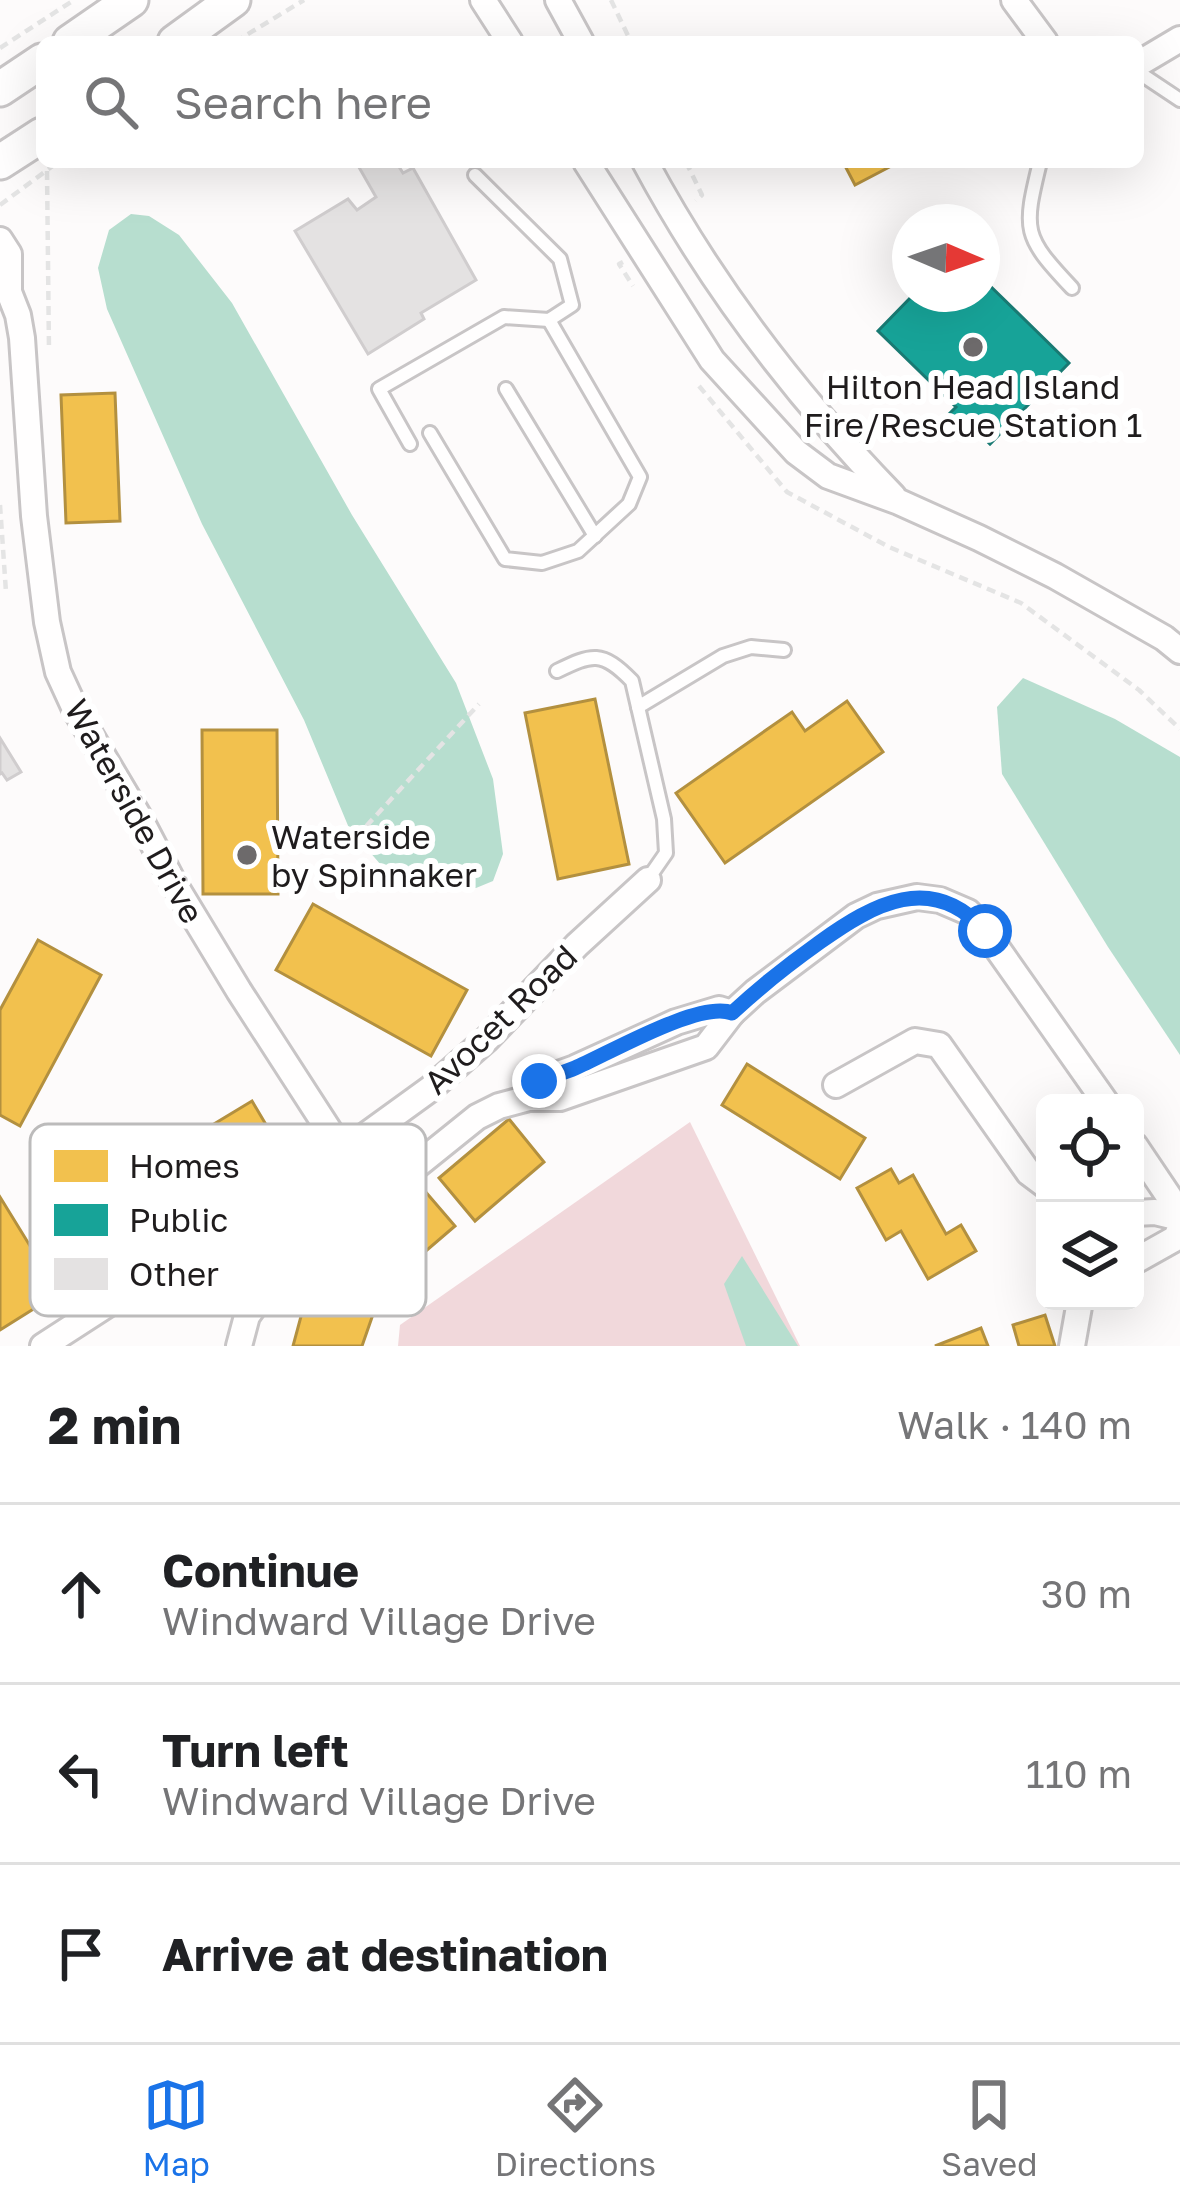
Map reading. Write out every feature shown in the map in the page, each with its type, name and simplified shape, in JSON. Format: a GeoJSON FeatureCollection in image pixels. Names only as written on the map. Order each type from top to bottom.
{"type":"FeatureCollection","features":[{"type":"Feature","properties":{"kind":"main road"},"geometry":{"type":"LineString","coordinates":[[79,36],[131,0]]}},
{"type":"Feature","properties":{"kind":"main road"},"geometry":{"type":"LineString","coordinates":[[183,36],[233,0]]}},
{"type":"Feature","properties":{"kind":"main road"},"geometry":{"type":"LineString","coordinates":[[0,89],[36,65]]}},
{"type":"Feature","properties":{"kind":"main road"},"geometry":{"type":"LineString","coordinates":[[0,163],[36,139]]}},
{"type":"Feature","properties":{"kind":"street"},"geometry":{"type":"LineString","coordinates":[[483,0],[506,36]]}},
{"type":"Feature","properties":{"kind":"street"},"geometry":{"type":"LineString","coordinates":[[558,0],[577,36]]}},
{"type":"Feature","properties":{"kind":"street"},"geometry":{"type":"LineString","coordinates":[[1014,0],[1041,36]]}},
{"type":"Feature","properties":{"kind":"street"},"geometry":{"type":"LineString","coordinates":[[1144,64],[1180,39]]}},
{"type":"Feature","properties":{"kind":"street"},"geometry":{"type":"LineString","coordinates":[[590,168],[712,360],[796,452],[828,476],[899,502],[1055,576],[1180,651]]}},
{"type":"Feature","properties":{"kind":"street"},"geometry":{"type":"LineString","coordinates":[[648,168],[753,333],[821,419],[899,502]]}},
{"type":"Feature","properties":{"kind":"street","name":"Waterside Drive"},"geometry":{"type":"LineString","coordinates":[[0,240],[9,254],[4,289],[18,315],[22,338],[34,516],[58,672],[184,900],[325,1124]]}},
{"type":"Feature","properties":{"kind":"street","name":"Avocet Road"},"geometry":{"type":"LineString","coordinates":[[382,1124],[473,1052],[648,880]]}},
{"type":"Feature","properties":{"kind":"street"},"geometry":{"type":"LineString","coordinates":[[426,1158],[476,1117],[499,1106],[529,1098],[560,1098],[706,1047],[732,1013],[856,916],[916,897],[940,900],[968,912],[1100,1094]]}},
{"type":"Feature","properties":{"kind":"street"},"geometry":{"type":"LineString","coordinates":[[836,1085],[915,1041],[939,1046],[1036,1179]]}},
{"type":"Feature","properties":{"kind":"street"},"geometry":{"type":"LineString","coordinates":[[1144,1160],[1180,1215]]}},
{"type":"Feature","properties":{"kind":"street"},"geometry":{"type":"LineString","coordinates":[[1144,1213],[1180,1215]]}},
{"type":"Feature","properties":{"kind":"street"},"geometry":{"type":"LineString","coordinates":[[1144,1257],[1176,1238],[1180,1228]]}},
{"type":"Feature","properties":{"kind":"street"},"geometry":{"type":"LineString","coordinates":[[1072,1346],[1078,1310]]}},
{"type":"Feature","properties":{"kind":"street","name":"Avocet Road"},"geometry":{"type":"LineString","coordinates":[[43,1346],[89,1316]]}},
{"type":"Feature","properties":{"kind":"street"},"geometry":{"type":"LineString","coordinates":[[238,1346],[248,1316]]}},
{"type":"Feature","properties":{"kind":"lane"},"geometry":{"type":"LineString","coordinates":[[1144,73],[1180,100]]}},
{"type":"Feature","properties":{"kind":"lane"},"geometry":{"type":"LineString","coordinates":[[1039,168],[1029,233],[1043,258],[1072,288]]}},
{"type":"Feature","properties":{"kind":"lane"},"geometry":{"type":"LineString","coordinates":[[410,444],[379,388],[505,317],[549,320],[572,305],[560,259],[475,176]]}},
{"type":"Feature","properties":{"kind":"lane"},"geometry":{"type":"LineString","coordinates":[[430,433],[505,559],[542,563],[578,551],[629,504],[640,477],[549,320]]}},
{"type":"Feature","properties":{"kind":"lane"},"geometry":{"type":"LineString","coordinates":[[506,389],[595,536]]}},
{"type":"Feature","properties":{"kind":"lane"},"geometry":{"type":"LineString","coordinates":[[638,706],[723,656],[751,647],[784,650]]}},
{"type":"Feature","properties":{"kind":"lane"},"geometry":{"type":"LineString","coordinates":[[557,671],[589,656],[603,658],[632,681],[664,819],[666,853],[648,880]]}},
{"type":"Feature","properties":{"kind":"path"},"geometry":{"type":"LineString","coordinates":[[0,48],[74,0]]}},
{"type":"Feature","properties":{"kind":"path"},"geometry":{"type":"LineString","coordinates":[[246,36],[304,0]]}},
{"type":"Feature","properties":{"kind":"path"},"geometry":{"type":"LineString","coordinates":[[611,0],[628,36]]}},
{"type":"Feature","properties":{"kind":"path"},"geometry":{"type":"LineString","coordinates":[[0,205],[50,168]]}},
{"type":"Feature","properties":{"kind":"path"},"geometry":{"type":"LineString","coordinates":[[0,505],[5,592]]}},
{"type":"Feature","properties":{"kind":"path"},"geometry":{"type":"LineString","coordinates":[[346,848],[479,704]]}},
{"type":"Feature","properties":{"kind":"shaded area"},"geometry":{"type":"Polygon","coordinates":[[[131,214],[149,216],[179,235],[232,303],[352,515],[456,683],[493,779],[503,854],[493,881],[476,888],[429,885],[381,865],[349,828],[304,720],[202,524],[107,309],[98,268],[109,230],[131,214]]]}},
{"type":"Feature","properties":{"kind":"shaded area"},"geometry":{"type":"Polygon","coordinates":[[[1023,678],[1115,719],[1180,757],[1180,1055],[1002,774],[997,707],[1023,678]]]}},
{"type":"Feature","properties":{"kind":"shaded area"},"geometry":{"type":"Polygon","coordinates":[[[690,1122],[800,1346],[398,1346],[400,1325],[413,1316],[426,1316],[426,1307],[690,1122]]]}},
{"type":"Feature","properties":{"kind":"shaded area"},"geometry":{"type":"Polygon","coordinates":[[[742,1256],[798,1346],[746,1346],[724,1284],[742,1256]]]}},
{"type":"Feature","properties":{"kind":"building: Homes"},"geometry":{"type":"Polygon","coordinates":[[[846,168],[888,168],[855,185],[846,168]]]}},
{"type":"Feature","properties":{"kind":"building: Homes"},"geometry":{"type":"Polygon","coordinates":[[[115,393],[120,521],[66,523],[61,395],[115,393]]]}},
{"type":"Feature","properties":{"kind":"building: Homes"},"geometry":{"type":"Polygon","coordinates":[[[595,699],[629,864],[558,879],[525,713],[595,699]]]}},
{"type":"Feature","properties":{"kind":"building: Homes"},"geometry":{"type":"Polygon","coordinates":[[[847,701],[883,752],[725,863],[676,793],[792,712],[805,731],[847,701]]]}},
{"type":"Feature","properties":{"kind":"building: Homes"},"geometry":{"type":"Polygon","coordinates":[[[202,730],[277,730],[278,894],[203,894],[202,730]]]}},
{"type":"Feature","properties":{"kind":"building: Homes"},"geometry":{"type":"Polygon","coordinates":[[[313,904],[467,990],[431,1056],[276,970],[313,904]]]}},
{"type":"Feature","properties":{"kind":"building: Homes"},"geometry":{"type":"Polygon","coordinates":[[[38,940],[101,975],[20,1126],[0,1115],[0,1010],[38,940]]]}},
{"type":"Feature","properties":{"kind":"building: Homes"},"geometry":{"type":"Polygon","coordinates":[[[747,1064],[865,1138],[840,1179],[722,1105],[747,1064]]]}},
{"type":"Feature","properties":{"kind":"building: Homes"},"geometry":{"type":"Polygon","coordinates":[[[252,1101],[266,1124],[214,1124],[252,1101]]]}},
{"type":"Feature","properties":{"kind":"building: Homes"},"geometry":{"type":"Polygon","coordinates":[[[509,1119],[544,1162],[475,1221],[439,1178],[509,1119]]]}},
{"type":"Feature","properties":{"kind":"building: Homes"},"geometry":{"type":"Polygon","coordinates":[[[891,1169],[899,1183],[913,1175],[946,1234],[961,1225],[976,1251],[928,1279],[901,1231],[886,1240],[857,1188],[891,1169]]]}},
{"type":"Feature","properties":{"kind":"building: Homes"},"geometry":{"type":"Polygon","coordinates":[[[426,1192],[455,1226],[426,1251],[426,1192]]]}},
{"type":"Feature","properties":{"kind":"building: Homes"},"geometry":{"type":"Polygon","coordinates":[[[0,1197],[30,1246],[30,1311],[0,1330],[0,1197]]]}},
{"type":"Feature","properties":{"kind":"building: Homes"},"geometry":{"type":"Polygon","coordinates":[[[1045,1315],[1055,1346],[1019,1346],[1013,1325],[1045,1315]]]}},
{"type":"Feature","properties":{"kind":"building: Homes"},"geometry":{"type":"Polygon","coordinates":[[[301,1316],[372,1316],[362,1346],[293,1346],[301,1316]]]}},
{"type":"Feature","properties":{"kind":"building: Homes"},"geometry":{"type":"Polygon","coordinates":[[[981,1328],[988,1346],[935,1346],[981,1328]]]}},
{"type":"Feature","properties":{"kind":"building: Public","name":"Hilton Head Island Fire/Rescue Station 1"},"geometry":{"type":"Polygon","coordinates":[[[1000,296],[1069,363],[990,444],[972,426],[963,436],[945,418],[956,407],[878,331],[896,312],[1000,312],[1000,296]]]}},
{"type":"Feature","properties":{"kind":"building: Other"},"geometry":{"type":"Polygon","coordinates":[[[359,168],[400,168],[403,173],[413,168],[476,280],[421,313],[424,319],[368,354],[295,231],[348,199],[357,210],[376,197],[359,168]]]}},
{"type":"Feature","properties":{"kind":"building: Other"},"geometry":{"type":"Polygon","coordinates":[[[0,738],[21,772],[7,780],[0,774],[0,738]]]}},
{"type":"Feature","properties":{"kind":"place","name":"Hilton Head Island Fire/Rescue Station 1"},"geometry":{"type":"Point","coordinates":[973,347]}},
{"type":"Feature","properties":{"kind":"place","name":"Waterside by Spinnaker"},"geometry":{"type":"Point","coordinates":[247,855]}},
{"type":"Feature","properties":{"kind":"route"},"geometry":{"type":"LineString","coordinates":[[539,1081],[676,1022],[719,1009],[732,1013],[856,916],[897,900],[940,900],[968,912],[985,931]]}}]}
